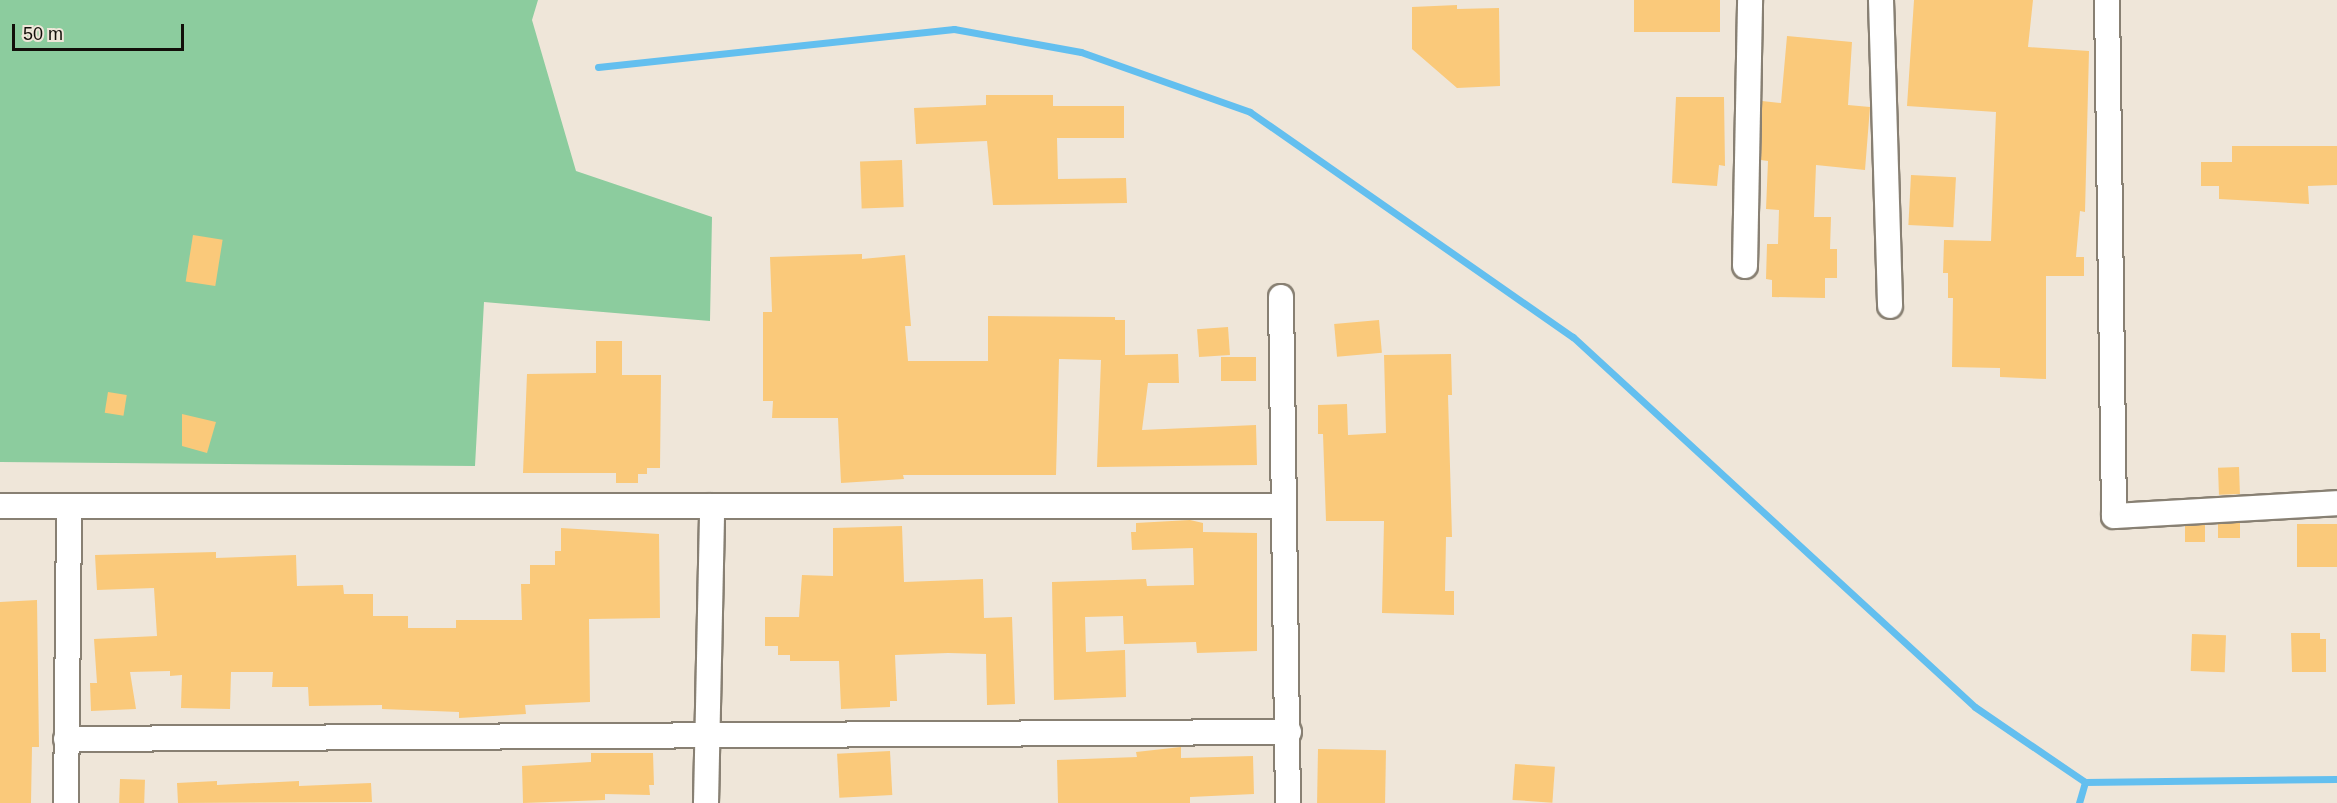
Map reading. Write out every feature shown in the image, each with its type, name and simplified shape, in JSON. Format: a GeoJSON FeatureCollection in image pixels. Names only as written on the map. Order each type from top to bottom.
{"type":"FeatureCollection","features":[{"type":"Feature","properties":{"kind":"street"},"geometry":{"type":"LineString","coordinates":[[1745,267],[1750,0]]}},
{"type":"Feature","properties":{"kind":"street"},"geometry":{"type":"LineString","coordinates":[[1881,0],[1890,306]]}},
{"type":"Feature","properties":{"kind":"street"},"geometry":{"type":"LineString","coordinates":[[2108,0],[2114,516],[2337,503]]}},
{"type":"Feature","properties":{"kind":"street"},"geometry":{"type":"LineString","coordinates":[[1281,297],[1283,506],[1289,732],[1288,803]]}},
{"type":"Feature","properties":{"kind":"street"},"geometry":{"type":"LineString","coordinates":[[0,506],[1283,506]]}},
{"type":"Feature","properties":{"kind":"street"},"geometry":{"type":"LineString","coordinates":[[66,803],[69,506]]}},
{"type":"Feature","properties":{"kind":"street"},"geometry":{"type":"LineString","coordinates":[[706,803],[712,506]]}},
{"type":"Feature","properties":{"kind":"street"},"geometry":{"type":"LineString","coordinates":[[66,739],[1289,732]]}},
{"type":"Feature","properties":{"kind":"green space"},"geometry":{"type":"Polygon","coordinates":[[[0,0],[538,0],[532,20],[576,171],[712,217],[710,321],[484,302],[475,466],[0,462],[0,0]]]}},
{"type":"Feature","properties":{"kind":"building"},"geometry":{"type":"Polygon","coordinates":[[[1634,0],[1720,0],[1720,32],[1634,32],[1634,0]]]}},
{"type":"Feature","properties":{"kind":"building"},"geometry":{"type":"Polygon","coordinates":[[[1914,0],[2033,0],[2028,47],[2089,51],[2085,212],[2080,211],[2076,257],[2084,257],[2084,276],[2046,276],[2046,379],[2000,377],[2000,368],[1952,367],[1953,298],[1948,298],[1948,273],[1943,273],[1944,240],[1991,241],[1996,112],[1907,106],[1914,0]]]}},
{"type":"Feature","properties":{"kind":"building"},"geometry":{"type":"Polygon","coordinates":[[[1457,5],[1457,9],[1499,8],[1500,86],[1457,88],[1412,49],[1412,7],[1457,5]]]}},
{"type":"Feature","properties":{"kind":"building"},"geometry":{"type":"Polygon","coordinates":[[[1787,36],[1852,42],[1848,105],[1870,107],[1865,170],[1816,165],[1814,217],[1831,217],[1830,249],[1837,249],[1837,278],[1825,278],[1825,298],[1772,297],[1772,280],[1766,279],[1767,244],[1778,244],[1779,210],[1766,209],[1768,161],[1761,160],[1762,101],[1781,103],[1787,36]]]}},
{"type":"Feature","properties":{"kind":"building"},"geometry":{"type":"Polygon","coordinates":[[[986,95],[1053,95],[1053,106],[1124,106],[1124,138],[1057,138],[1058,179],[1126,178],[1127,203],[993,205],[987,141],[916,144],[914,108],[986,105],[986,95]]]}},
{"type":"Feature","properties":{"kind":"building"},"geometry":{"type":"Polygon","coordinates":[[[1676,97],[1724,97],[1725,166],[1719,165],[1717,186],[1672,183],[1676,97]]]}},
{"type":"Feature","properties":{"kind":"building"},"geometry":{"type":"Polygon","coordinates":[[[2232,146],[2337,146],[2337,185],[2308,186],[2309,204],[2219,199],[2219,186],[2201,186],[2201,162],[2232,162],[2232,146]]]}},
{"type":"Feature","properties":{"kind":"building"},"geometry":{"type":"Polygon","coordinates":[[[902,160],[904,207],[862,208],[860,161],[902,160]]]}},
{"type":"Feature","properties":{"kind":"building"},"geometry":{"type":"Polygon","coordinates":[[[1911,175],[1956,177],[1953,227],[1908,225],[1911,175]]]}},
{"type":"Feature","properties":{"kind":"building"},"geometry":{"type":"Polygon","coordinates":[[[193,235],[223,240],[215,286],[186,281],[193,235]]]}},
{"type":"Feature","properties":{"kind":"building"},"geometry":{"type":"Polygon","coordinates":[[[862,254],[862,259],[905,255],[911,326],[905,326],[908,361],[988,361],[988,316],[1115,317],[1115,320],[1125,320],[1125,355],[1178,354],[1179,383],[1148,383],[1142,430],[1256,425],[1257,465],[1097,467],[1101,360],[1059,359],[1056,475],[903,475],[904,479],[841,483],[838,418],[772,418],[773,401],[763,401],[763,312],[772,312],[770,257],[862,254]]]}},
{"type":"Feature","properties":{"kind":"building"},"geometry":{"type":"Polygon","coordinates":[[[1379,320],[1382,353],[1337,357],[1334,324],[1379,320]]]}},
{"type":"Feature","properties":{"kind":"building"},"geometry":{"type":"Polygon","coordinates":[[[1228,327],[1230,355],[1199,357],[1197,329],[1228,327]]]}},
{"type":"Feature","properties":{"kind":"building"},"geometry":{"type":"Polygon","coordinates":[[[596,341],[622,341],[622,375],[661,375],[660,468],[647,468],[647,474],[638,474],[638,483],[616,483],[616,473],[523,473],[527,374],[596,373],[596,341]]]}},
{"type":"Feature","properties":{"kind":"building"},"geometry":{"type":"Polygon","coordinates":[[[1451,354],[1452,395],[1448,395],[1452,537],[1446,537],[1445,591],[1454,591],[1454,615],[1382,613],[1384,521],[1326,521],[1323,434],[1318,434],[1318,405],[1347,404],[1348,435],[1386,433],[1384,355],[1451,354]]]}},
{"type":"Feature","properties":{"kind":"building"},"geometry":{"type":"Polygon","coordinates":[[[1221,357],[1256,357],[1256,381],[1221,381],[1221,357]]]}},
{"type":"Feature","properties":{"kind":"building"},"geometry":{"type":"Polygon","coordinates":[[[108,392],[127,395],[123,416],[105,413],[108,392]]]}},
{"type":"Feature","properties":{"kind":"building"},"geometry":{"type":"Polygon","coordinates":[[[182,414],[216,422],[207,453],[182,446],[182,414]]]}},
{"type":"Feature","properties":{"kind":"building"},"geometry":{"type":"Polygon","coordinates":[[[2239,467],[2240,494],[2219,495],[2218,468],[2239,467]]]}},
{"type":"Feature","properties":{"kind":"building"},"geometry":{"type":"Polygon","coordinates":[[[1190,520],[1203,523],[1203,532],[1257,533],[1257,651],[1197,653],[1196,642],[1124,644],[1123,616],[1085,617],[1086,652],[1125,650],[1126,697],[1054,700],[1052,582],[1146,579],[1147,586],[1194,585],[1193,548],[1132,550],[1131,532],[1136,532],[1136,523],[1190,520]]]}},
{"type":"Feature","properties":{"kind":"building"},"geometry":{"type":"Polygon","coordinates":[[[2218,523],[2240,523],[2240,538],[2218,538],[2218,523]]]}},
{"type":"Feature","properties":{"kind":"building"},"geometry":{"type":"Polygon","coordinates":[[[2297,524],[2337,524],[2337,567],[2297,567],[2297,524]]]}},
{"type":"Feature","properties":{"kind":"building"},"geometry":{"type":"Polygon","coordinates":[[[2185,525],[2205,525],[2205,542],[2185,542],[2185,525]]]}},
{"type":"Feature","properties":{"kind":"building"},"geometry":{"type":"Polygon","coordinates":[[[902,526],[904,582],[983,579],[984,618],[1012,617],[1015,704],[987,705],[986,654],[948,653],[895,655],[897,701],[890,701],[890,707],[841,709],[839,661],[790,661],[790,655],[778,655],[778,646],[765,646],[765,617],[799,617],[802,575],[833,576],[833,528],[902,526]]]}},
{"type":"Feature","properties":{"kind":"building"},"geometry":{"type":"Polygon","coordinates":[[[561,528],[659,534],[660,618],[589,619],[590,702],[525,705],[526,714],[459,718],[459,712],[382,709],[382,705],[309,706],[308,687],[272,687],[273,672],[231,672],[230,709],[181,708],[182,675],[170,676],[170,671],[130,672],[136,709],[91,711],[90,683],[97,683],[94,639],[157,636],[154,588],[97,590],[95,555],[216,552],[216,558],[296,555],[297,586],[343,585],[344,594],[373,594],[373,616],[408,616],[408,628],[456,628],[456,620],[522,620],[521,584],[530,584],[530,565],[555,565],[555,551],[561,551],[561,528]]]}},
{"type":"Feature","properties":{"kind":"building"},"geometry":{"type":"Polygon","coordinates":[[[37,600],[39,747],[32,747],[31,803],[0,803],[0,602],[37,600]]]}},
{"type":"Feature","properties":{"kind":"building"},"geometry":{"type":"Polygon","coordinates":[[[2291,633],[2320,633],[2320,639],[2326,639],[2326,672],[2292,672],[2291,633]]]}},
{"type":"Feature","properties":{"kind":"building"},"geometry":{"type":"Polygon","coordinates":[[[2192,634],[2226,635],[2225,672],[2191,671],[2192,634]]]}},
{"type":"Feature","properties":{"kind":"building"},"geometry":{"type":"Polygon","coordinates":[[[1181,747],[1181,758],[1253,756],[1254,794],[1190,797],[1190,803],[1058,803],[1057,760],[1137,757],[1136,752],[1181,747]]]}},
{"type":"Feature","properties":{"kind":"building"},"geometry":{"type":"Polygon","coordinates":[[[1318,749],[1386,750],[1385,803],[1317,803],[1318,749]]]}},
{"type":"Feature","properties":{"kind":"building"},"geometry":{"type":"Polygon","coordinates":[[[890,751],[892,795],[839,798],[837,754],[890,751]]]}},
{"type":"Feature","properties":{"kind":"building"},"geometry":{"type":"Polygon","coordinates":[[[591,753],[653,753],[654,785],[649,785],[650,795],[605,794],[605,800],[523,803],[522,766],[591,762],[591,753]]]}},
{"type":"Feature","properties":{"kind":"building"},"geometry":{"type":"Polygon","coordinates":[[[1515,764],[1555,767],[1552,803],[1512,800],[1515,764]]]}},
{"type":"Feature","properties":{"kind":"building"},"geometry":{"type":"Polygon","coordinates":[[[120,779],[145,780],[144,803],[119,803],[120,779]]]}},
{"type":"Feature","properties":{"kind":"building"},"geometry":{"type":"Polygon","coordinates":[[[217,781],[217,785],[299,781],[299,786],[371,783],[372,802],[178,803],[177,783],[217,781]]]}},
{"type":"Feature","properties":{"kind":"waterway"},"geometry":{"type":"LineString","coordinates":[[598,67],[954,29],[1081,52],[1250,112],[1573,337],[1975,707],[2085,782]]}},
{"type":"Feature","properties":{"kind":"waterway"},"geometry":{"type":"LineString","coordinates":[[2079,803],[2085,782],[2337,779]]}}]}
